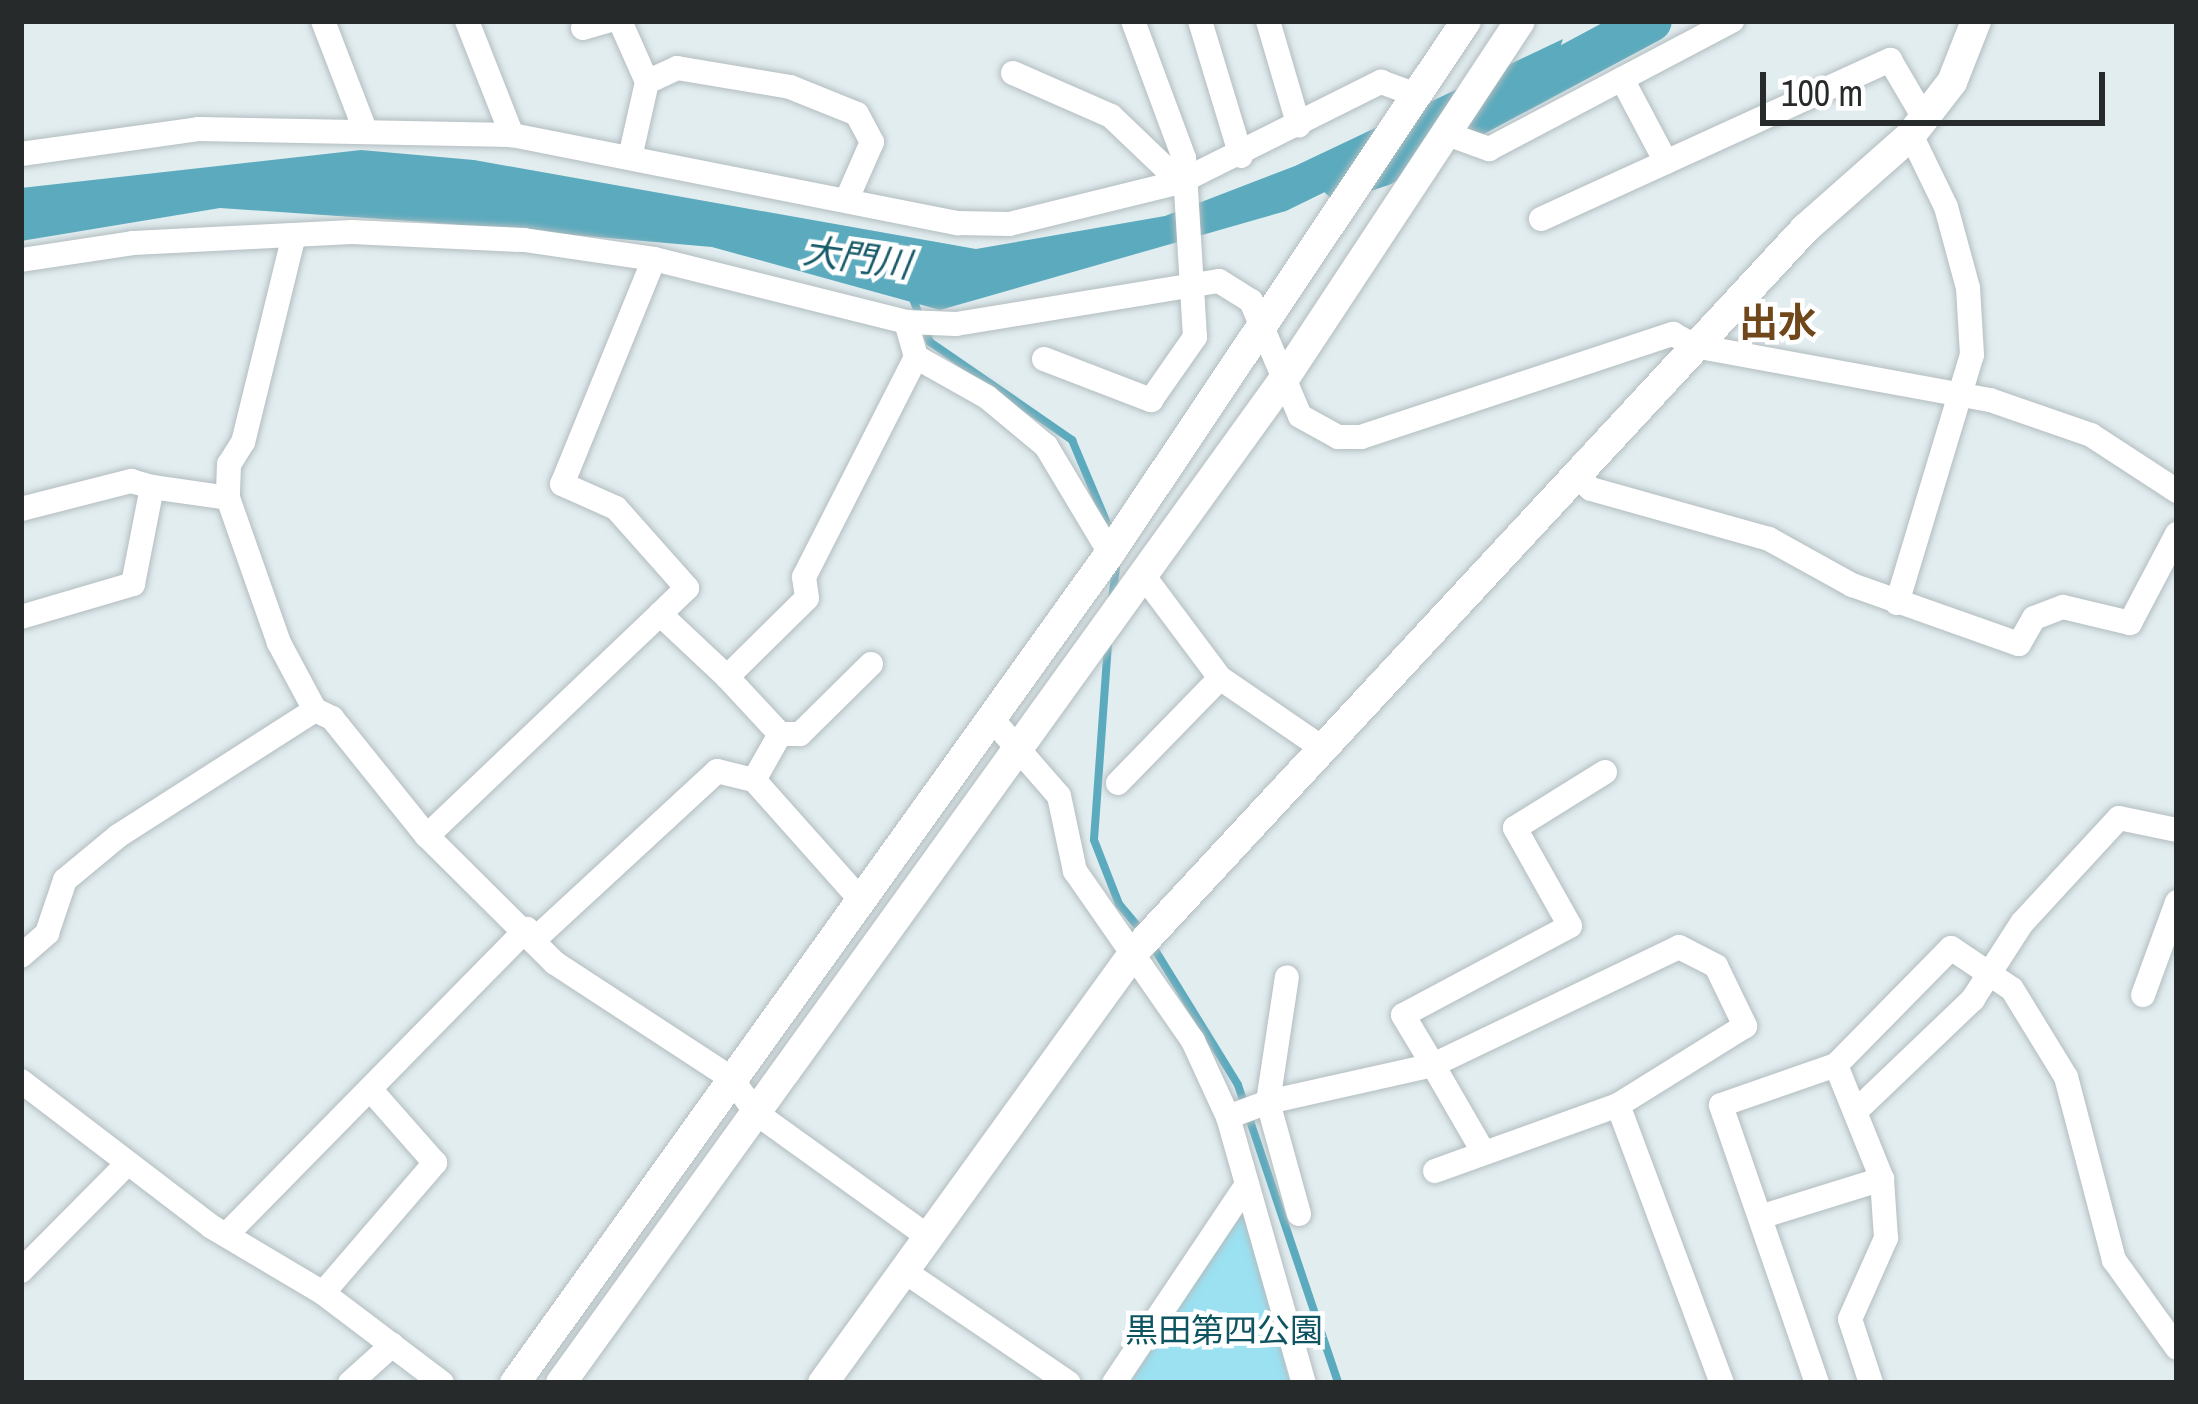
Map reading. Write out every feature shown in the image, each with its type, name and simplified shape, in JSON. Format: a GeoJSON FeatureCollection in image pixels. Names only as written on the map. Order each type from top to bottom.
{"type":"FeatureCollection","features":[{"type":"Feature","properties":{"kind":"street"},"geometry":{"type":"LineString","coordinates":[[323,21],[364,127]]}},
{"type":"Feature","properties":{"kind":"street"},"geometry":{"type":"LineString","coordinates":[[467,21],[512,135]]}},
{"type":"Feature","properties":{"kind":"street"},"geometry":{"type":"LineString","coordinates":[[583,28],[608,21]]}},
{"type":"Feature","properties":{"kind":"street"},"geometry":{"type":"LineString","coordinates":[[620,21],[647,82],[631,153]]}},
{"type":"Feature","properties":{"kind":"street"},"geometry":{"type":"LineString","coordinates":[[1044,359],[1151,400],[1195,337],[1194,271],[1181,186],[1184,158],[1133,21]]}},
{"type":"Feature","properties":{"kind":"street"},"geometry":{"type":"LineString","coordinates":[[1200,21],[1241,156]]}},
{"type":"Feature","properties":{"kind":"street"},"geometry":{"type":"LineString","coordinates":[[1268,21],[1299,126]]}},
{"type":"Feature","properties":{"kind":"street"},"geometry":{"type":"LineString","coordinates":[[515,1383],[1110,553],[1266,328],[1466,21]]}},
{"type":"Feature","properties":{"kind":"street"},"geometry":{"type":"LineString","coordinates":[[561,1383],[1282,382],[1520,21]]}},
{"type":"Feature","properties":{"kind":"street"},"geometry":{"type":"LineString","coordinates":[[1447,134],[1489,149],[1732,21]]}},
{"type":"Feature","properties":{"kind":"street"},"geometry":{"type":"LineString","coordinates":[[823,1383],[1135,951],[1318,745],[1577,476],[1806,228],[1917,126],[1952,82],[1976,21]]}},
{"type":"Feature","properties":{"kind":"street"},"geometry":{"type":"LineString","coordinates":[[1541,219],[1890,61],[1946,207],[1967,288],[1972,356],[1898,603]]}},
{"type":"Feature","properties":{"kind":"street"},"geometry":{"type":"LineString","coordinates":[[647,82],[677,68],[790,87],[857,115],[872,142],[847,199]]}},
{"type":"Feature","properties":{"kind":"street"},"geometry":{"type":"LineString","coordinates":[[1013,73],[1111,116],[1181,186]]}},
{"type":"Feature","properties":{"kind":"street"},"geometry":{"type":"LineString","coordinates":[[1622,79],[1666,162]]}},
{"type":"Feature","properties":{"kind":"street"},"geometry":{"type":"LineString","coordinates":[[21,154],[198,129],[364,127],[512,135],[631,153],[958,223],[1009,224],[1181,186],[1381,82],[1418,96]]}},
{"type":"Feature","properties":{"kind":"street"},"geometry":{"type":"LineString","coordinates":[[21,260],[133,243],[294,236],[524,240],[654,259],[906,322],[956,324],[1072,309],[1194,271],[1235,288],[1266,328],[1282,382],[1311,426],[1361,437],[1673,334],[1695,346],[1959,394],[2091,435],[2177,491]]}},
{"type":"Feature","properties":{"kind":"street"},"geometry":{"type":"LineString","coordinates":[[294,236],[243,442],[229,464],[228,498],[279,643],[315,710],[332,718],[427,836],[555,963],[732,1079],[756,1113],[926,1235]]}},
{"type":"Feature","properties":{"kind":"street"},"geometry":{"type":"LineString","coordinates":[[427,836],[686,588],[616,508],[562,484],[654,259]]}},
{"type":"Feature","properties":{"kind":"street"},"geometry":{"type":"LineString","coordinates":[[727,677],[807,598],[804,577],[916,357],[906,322]]}},
{"type":"Feature","properties":{"kind":"street"},"geometry":{"type":"LineString","coordinates":[[916,357],[987,398],[1046,446],[1110,553]]}},
{"type":"Feature","properties":{"kind":"street"},"geometry":{"type":"LineString","coordinates":[[1577,476],[1592,489],[1769,539],[1898,603],[2019,644],[2034,618],[2063,607],[2129,623],[2177,534]]}},
{"type":"Feature","properties":{"kind":"street"},"geometry":{"type":"LineString","coordinates":[[21,509],[130,481],[228,498]]}},
{"type":"Feature","properties":{"kind":"street"},"geometry":{"type":"LineString","coordinates":[[21,617],[133,584],[152,487]]}},
{"type":"Feature","properties":{"kind":"street"},"geometry":{"type":"LineString","coordinates":[[1143,575],[1220,678],[1318,745]]}},
{"type":"Feature","properties":{"kind":"street"},"geometry":{"type":"LineString","coordinates":[[660,614],[780,734],[800,734],[871,664]]}},
{"type":"Feature","properties":{"kind":"street"},"geometry":{"type":"LineString","coordinates":[[1118,782],[1220,678]]}},
{"type":"Feature","properties":{"kind":"street"},"geometry":{"type":"LineString","coordinates":[[21,956],[47,933],[65,880],[118,836],[315,710]]}},
{"type":"Feature","properties":{"kind":"street"},"geometry":{"type":"LineString","coordinates":[[991,718],[1015,753],[1059,796],[1075,871],[1135,951],[1193,1041],[1228,1117],[1304,1383]]}},
{"type":"Feature","properties":{"kind":"street"},"geometry":{"type":"LineString","coordinates":[[754,780],[780,734]]}},
{"type":"Feature","properties":{"kind":"street"},"geometry":{"type":"LineString","coordinates":[[229,1232],[530,934],[717,771],[754,780],[860,899]]}},
{"type":"Feature","properties":{"kind":"street"},"geometry":{"type":"LineString","coordinates":[[1482,1150],[1403,1015],[1570,926],[1515,828],[1605,772]]}},
{"type":"Feature","properties":{"kind":"street"},"geometry":{"type":"LineString","coordinates":[[1856,1111],[1972,999],[2022,923],[2119,818],[2177,830]]}},
{"type":"Feature","properties":{"kind":"street"},"geometry":{"type":"LineString","coordinates":[[2143,995],[2177,902]]}},
{"type":"Feature","properties":{"kind":"street"},"geometry":{"type":"LineString","coordinates":[[1228,1117],[1268,1102],[1433,1065],[1679,946],[1716,966],[1745,1026],[1618,1105],[1482,1150],[1436,1171]]}},
{"type":"Feature","properties":{"kind":"street"},"geometry":{"type":"LineString","coordinates":[[1817,1383],[1721,1105],[1836,1065],[1951,948],[2012,989],[2066,1077],[2114,1260],[2177,1348]]}},
{"type":"Feature","properties":{"kind":"street"},"geometry":{"type":"LineString","coordinates":[[1287,977],[1268,1102],[1299,1214]]}},
{"type":"Feature","properties":{"kind":"street"},"geometry":{"type":"LineString","coordinates":[[1836,1065],[1882,1179],[1886,1238],[1850,1319],[1871,1383]]}},
{"type":"Feature","properties":{"kind":"street"},"geometry":{"type":"LineString","coordinates":[[21,1081],[126,1165],[323,1293],[442,1383]]}},
{"type":"Feature","properties":{"kind":"street"},"geometry":{"type":"LineString","coordinates":[[323,1293],[435,1163],[370,1089]]}},
{"type":"Feature","properties":{"kind":"street"},"geometry":{"type":"LineString","coordinates":[[1618,1105],[1722,1383]]}},
{"type":"Feature","properties":{"kind":"street"},"geometry":{"type":"LineString","coordinates":[[21,1271],[126,1165]]}},
{"type":"Feature","properties":{"kind":"street"},"geometry":{"type":"LineString","coordinates":[[1760,1217],[1882,1179]]}},
{"type":"Feature","properties":{"kind":"street"},"geometry":{"type":"LineString","coordinates":[[1114,1383],[1247,1184]]}},
{"type":"Feature","properties":{"kind":"street"},"geometry":{"type":"LineString","coordinates":[[904,1271],[1069,1383]]}},
{"type":"Feature","properties":{"kind":"street"},"geometry":{"type":"LineString","coordinates":[[350,1383],[392,1345]]}},
{"type":"Feature","properties":{"kind":"green space","name":"黒田第四公園"},"geometry":{"type":"Polygon","coordinates":[[[1243,1208],[1290,1383],[1130,1383],[1243,1208]]]}},
{"type":"Feature","properties":{"kind":"water"},"geometry":{"type":"Polygon","coordinates":[[[1563,39],[1548,83],[1286,211],[940,310],[712,247],[426,222],[220,208],[21,241],[21,188],[361,150],[474,160],[976,249],[1165,216],[1295,166],[1563,39]]]}},
{"type":"Feature","properties":{"kind":"waterway","name":"大門川"},"geometry":{"type":"LineString","coordinates":[[1341,179],[1382,165],[1651,21]]}},
{"type":"Feature","properties":{"kind":"waterway"},"geometry":{"type":"LineString","coordinates":[[911,294],[930,342],[1072,440],[1112,535]]}},
{"type":"Feature","properties":{"kind":"waterway"},"geometry":{"type":"LineString","coordinates":[[1112,600],[1116,567]]}},
{"type":"Feature","properties":{"kind":"waterway"},"geometry":{"type":"LineString","coordinates":[[1108,644],[1094,840],[1119,904],[1143,933]]}},
{"type":"Feature","properties":{"kind":"waterway"},"geometry":{"type":"LineString","coordinates":[[1152,945],[1238,1085],[1338,1383]]}},
{"type":"Feature","properties":{"kind":"district","name":"出水"},"geometry":{"type":"Point","coordinates":[1778,322]}}]}
